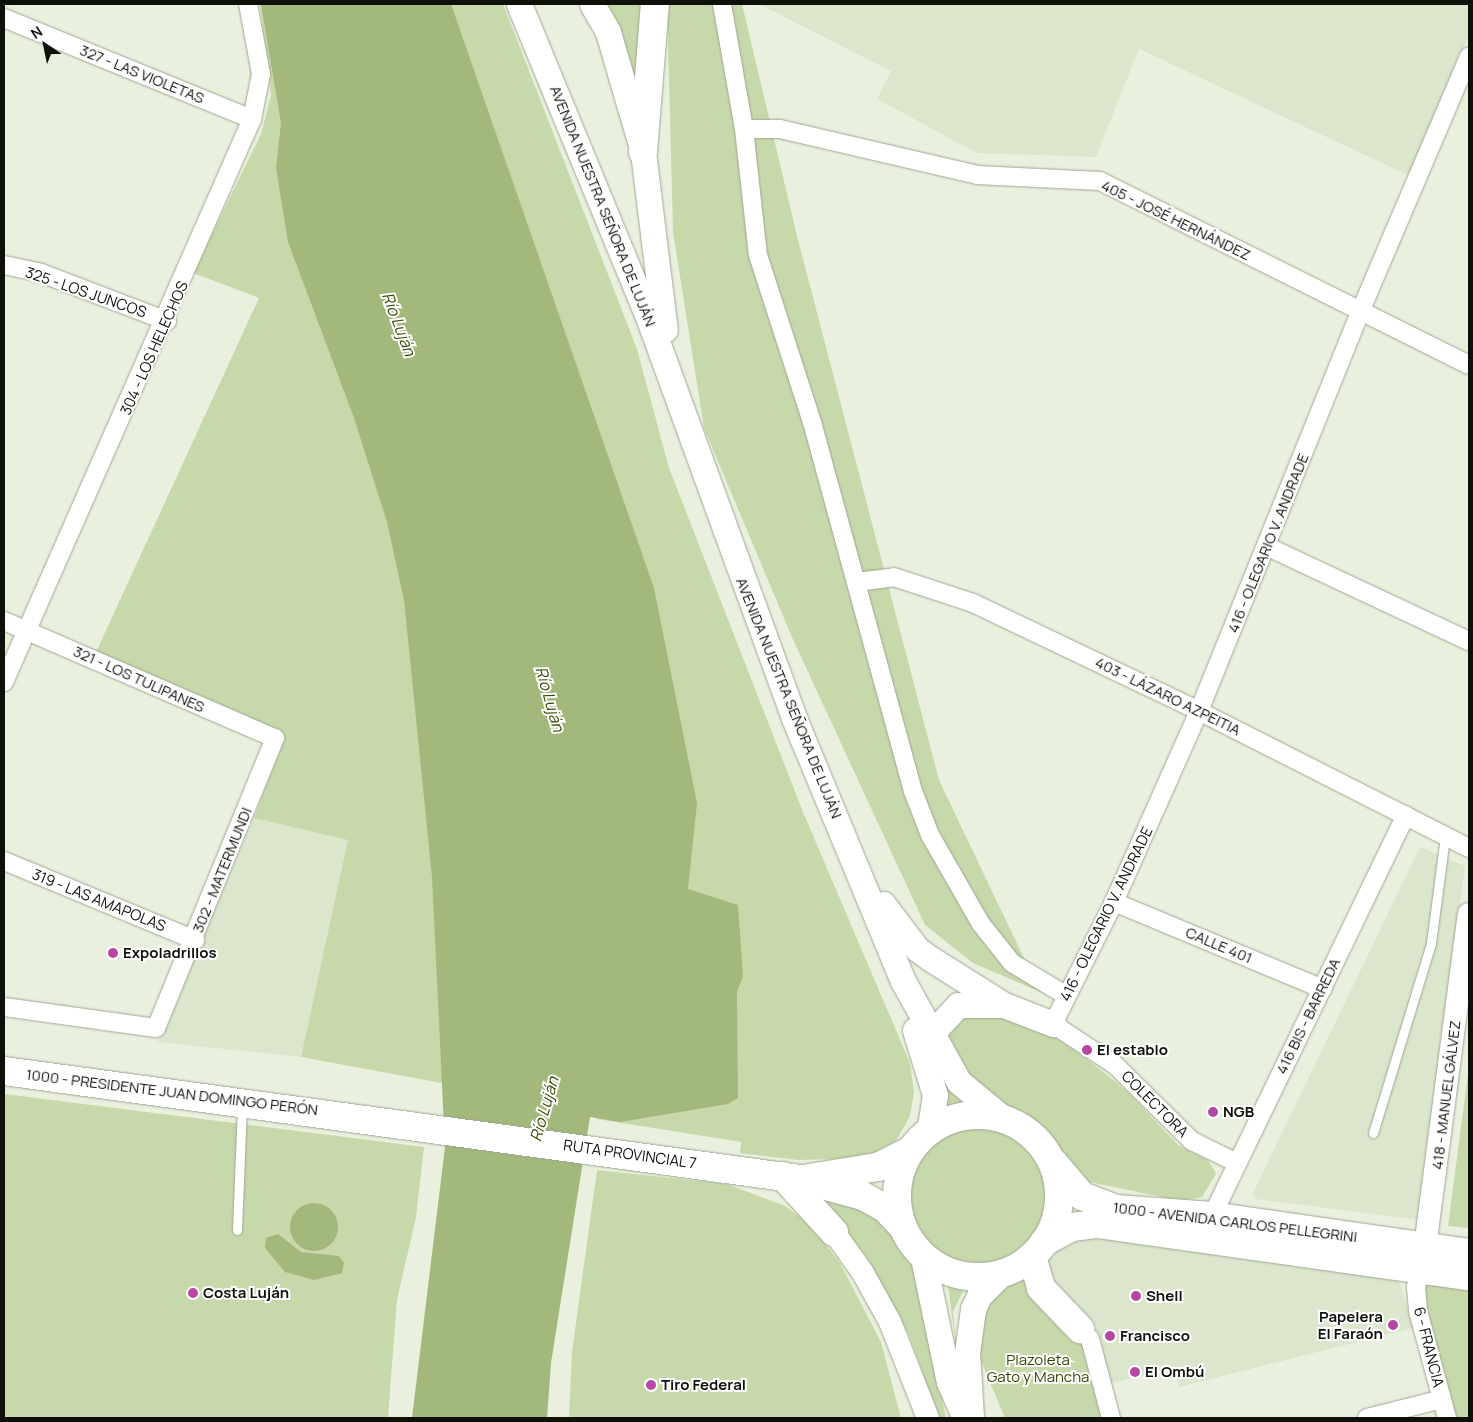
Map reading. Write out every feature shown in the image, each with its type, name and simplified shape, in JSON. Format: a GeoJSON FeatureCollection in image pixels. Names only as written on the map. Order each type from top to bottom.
{"type":"FeatureCollection","features":[{"type":"Feature","properties":{"kind":"main road","name":"AVENIDA NUESTRA SEÑORA DE LUJÁN"},"geometry":{"type":"LineString","coordinates":[[519,4],[593,178],[682,411],[787,700],[903,981],[935,1094],[929,1132]]}},
{"type":"Feature","properties":{"kind":"main road","name":"AVENIDA NUESTRA SEÑORA DE LUJÁN"},"geometry":{"type":"LineString","coordinates":[[592,4],[608,32],[643,152],[658,290],[682,411]]}},
{"type":"Feature","properties":{"kind":"main road"},"geometry":{"type":"LineString","coordinates":[[643,152],[655,4]]}},
{"type":"Feature","properties":{"kind":"main road"},"geometry":{"type":"LineString","coordinates":[[845,839],[884,906],[916,949],[1004,1005],[1053,1024]]}},
{"type":"Feature","properties":{"kind":"main road","name":"AVENIDA NUESTRA SEÑORA DE LUJÁN"},"geometry":{"type":"LineString","coordinates":[[903,981],[964,1088],[1004,1119]]}},
{"type":"Feature","properties":{"kind":"main road"},"geometry":{"type":"LineString","coordinates":[[932,1033],[958,1005],[1004,1005]]}},
{"type":"Feature","properties":{"kind":"main road","name":"1000 - PRESIDENTE JUAN DOMINGO PERÓN"},"geometry":{"type":"LineString","coordinates":[[4,1070],[341,1113]]}},
{"type":"Feature","properties":{"kind":"main road","name":"RUTA PROVINCIAL 7"},"geometry":{"type":"LineString","coordinates":[[341,1113],[792,1177],[863,1196],[885,1208],[902,1226]]}},
{"type":"Feature","properties":{"kind":"main road"},"geometry":{"type":"LineString","coordinates":[[1002,1273],[962,1276],[937,1266],[922,1253],[902,1226],[898,1180],[910,1152],[929,1132],[965,1116],[1004,1119],[1031,1134],[1049,1158],[1058,1182],[1058,1207],[1038,1249],[1041,1288],[1080,1329]]}},
{"type":"Feature","properties":{"kind":"main road","name":"RUTA PROVINCIAL 7"},"geometry":{"type":"LineString","coordinates":[[792,1177],[878,1167],[910,1152]]}},
{"type":"Feature","properties":{"kind":"main road","name":"1000 - AVENIDA CARLOS PELLEGRINI"},"geometry":{"type":"LineString","coordinates":[[1049,1158],[1093,1203],[1116,1209],[1212,1216],[1424,1258],[1469,1276]]}},
{"type":"Feature","properties":{"kind":"main road"},"geometry":{"type":"LineString","coordinates":[[792,1177],[834,1232]]}},
{"type":"Feature","properties":{"kind":"main road","name":"1000 - AVENIDA CARLOS PELLEGRINI"},"geometry":{"type":"LineString","coordinates":[[1038,1249],[1072,1227],[1096,1224],[1424,1258],[1469,1253]]}},
{"type":"Feature","properties":{"kind":"main road"},"geometry":{"type":"LineString","coordinates":[[971,1418],[966,1353],[973,1309],[979,1296],[1002,1273],[1038,1249]]}},
{"type":"Feature","properties":{"kind":"main road"},"geometry":{"type":"LineString","coordinates":[[922,1253],[949,1382],[965,1418]]}},
{"type":"Feature","properties":{"kind":"street","name":"304 - LOS HELECHOS"},"geometry":{"type":"LineString","coordinates":[[4,682],[167,321],[252,119],[261,74],[248,4]]}},
{"type":"Feature","properties":{"kind":"street"},"geometry":{"type":"LineString","coordinates":[[722,5],[744,128],[758,255],[856,582],[913,791],[952,880],[1012,963],[1067,996]]}},
{"type":"Feature","properties":{"kind":"street","name":"327 - LAS VIOLETAS"},"geometry":{"type":"LineString","coordinates":[[4,18],[252,119]]}},
{"type":"Feature","properties":{"kind":"street","name":"416 - OLEGARIO V. ANDRADE"},"geometry":{"type":"LineString","coordinates":[[1053,1024],[1114,902],[1200,711],[1268,547],[1360,312],[1463,87],[1469,56]]}},
{"type":"Feature","properties":{"kind":"street","name":"405 - JOSÉ HERNÁNDEZ"},"geometry":{"type":"LineString","coordinates":[[744,128],[780,129],[977,175],[1100,181],[1469,365]]}},
{"type":"Feature","properties":{"kind":"street","name":"325 - LOS JUNCOS"},"geometry":{"type":"LineString","coordinates":[[4,265],[41,273],[167,321]]}},
{"type":"Feature","properties":{"kind":"street"},"geometry":{"type":"LineString","coordinates":[[1268,547],[1469,641]]}},
{"type":"Feature","properties":{"kind":"street","name":"403 - LÁZARO AZPEITIA"},"geometry":{"type":"LineString","coordinates":[[856,582],[894,577],[933,587],[1200,711],[1469,848]]}},
{"type":"Feature","properties":{"kind":"street","name":"321 - LOS TULIPANES"},"geometry":{"type":"LineString","coordinates":[[4,621],[274,738]]}},
{"type":"Feature","properties":{"kind":"street","name":"302 - MATERMUNDI"},"geometry":{"type":"LineString","coordinates":[[4,1007],[156,1028],[195,940],[274,738]]}},
{"type":"Feature","properties":{"kind":"street","name":"416 BIS - BARREDA"},"geometry":{"type":"LineString","coordinates":[[1212,1216],[1235,1162],[1323,988],[1406,816]]}},
{"type":"Feature","properties":{"kind":"street","name":"319 - LAS AMAPOLAS"},"geometry":{"type":"LineString","coordinates":[[4,861],[195,940]]}},
{"type":"Feature","properties":{"kind":"street","name":"CALLE 401"},"geometry":{"type":"LineString","coordinates":[[1114,902],[1323,988]]}},
{"type":"Feature","properties":{"kind":"street","name":"418 - MANUEL GÁLVEZ"},"geometry":{"type":"LineString","coordinates":[[1424,1258],[1469,914]]}},
{"type":"Feature","properties":{"kind":"street","name":"COLECTORA"},"geometry":{"type":"LineString","coordinates":[[1053,1024],[1115,1065],[1192,1141],[1235,1162]]}},
{"type":"Feature","properties":{"kind":"street"},"geometry":{"type":"LineString","coordinates":[[834,1232],[863,1273],[890,1322],[928,1418]]}},
{"type":"Feature","properties":{"kind":"street","name":"6 - FRANCIA"},"geometry":{"type":"LineString","coordinates":[[1424,1258],[1416,1287],[1418,1311],[1447,1418]]}},
{"type":"Feature","properties":{"kind":"street"},"geometry":{"type":"LineString","coordinates":[[1080,1329],[1090,1339],[1111,1418]]}},
{"type":"Feature","properties":{"kind":"street"},"geometry":{"type":"LineString","coordinates":[[1366,1418],[1442,1399]]}},
{"type":"Feature","properties":{"kind":"lane"},"geometry":{"type":"LineString","coordinates":[[1373,1133],[1431,943],[1445,836]]}},
{"type":"Feature","properties":{"kind":"lane"},"geometry":{"type":"LineString","coordinates":[[236,1230],[242,1100]]}},
{"type":"Feature","properties":{"kind":"shaded area"},"geometry":{"type":"Polygon","coordinates":[[[759,4],[1469,4],[1469,36],[1410,176],[1139,49],[1096,157],[977,153],[877,99],[891,71],[759,4]]]}},
{"type":"Feature","properties":{"kind":"shaded area"},"geometry":{"type":"Polygon","coordinates":[[[254,818],[349,840],[301,1057],[158,1042],[254,818]]]}},
{"type":"Feature","properties":{"kind":"shaded area"},"geometry":{"type":"Polygon","coordinates":[[[1420,847],[1465,866],[1420,1220],[1256,1199],[1253,1193],[1420,847]]]}},
{"type":"Feature","properties":{"kind":"shaded area"},"geometry":{"type":"Polygon","coordinates":[[[1076,1232],[1399,1280],[1413,1328],[1179,1387],[1174,1367],[1112,1383],[1095,1323],[1061,1299],[1046,1270],[1051,1250],[1076,1232]]]}},
{"type":"Feature","properties":{"kind":"green space"},"geometry":{"type":"Polygon","coordinates":[[[260,4],[283,4],[402,497],[485,1091],[301,1057],[348,840],[254,818],[284,738],[96,652],[259,298],[193,273],[261,134],[271,95],[260,4]]]}},
{"type":"Feature","properties":{"kind":"green space"},"geometry":{"type":"Polygon","coordinates":[[[373,4],[503,4],[637,349],[669,468],[803,812],[910,1063],[914,1092],[910,1116],[896,1141],[864,1158],[798,1160],[740,1153],[741,1142],[597,1119],[622,1037],[373,4]]]}},
{"type":"Feature","properties":{"kind":"green space"},"geometry":{"type":"Polygon","coordinates":[[[599,4],[642,4],[634,93],[599,4]]]}},
{"type":"Feature","properties":{"kind":"green space"},"geometry":{"type":"Polygon","coordinates":[[[667,4],[742,4],[797,236],[939,780],[1040,992],[973,963],[925,925],[791,635],[704,428],[673,232],[667,4]]]}},
{"type":"Feature","properties":{"kind":"green space"},"geometry":{"type":"Polygon","coordinates":[[[980,1007],[1051,1035],[1082,1055],[1128,1092],[1178,1145],[1208,1160],[1216,1174],[1202,1197],[1181,1201],[1085,1181],[1036,1123],[978,1091],[945,1045],[945,1023],[980,1007]]]}},
{"type":"Feature","properties":{"kind":"green space"},"geometry":{"type":"Polygon","coordinates":[[[932,1042],[964,1102],[945,1110],[932,1042]]]}},
{"type":"Feature","properties":{"kind":"green space"},"geometry":{"type":"Polygon","coordinates":[[[1469,1066],[1469,1228],[1448,1226],[1469,1066]]]}},
{"type":"Feature","properties":{"kind":"green space"},"geometry":{"type":"Polygon","coordinates":[[[4,1094],[424,1147],[416,1217],[397,1300],[388,1418],[4,1418],[4,1094]]]}},
{"type":"Feature","properties":{"kind":"green space"},"geometry":{"type":"Polygon","coordinates":[[[977,1121],[991,1122],[1004,1126],[1017,1133],[1027,1142],[1036,1152],[1043,1165],[1047,1178],[1047,1206],[1043,1219],[1036,1232],[1027,1242],[1017,1251],[1004,1258],[991,1262],[977,1263],[963,1262],[950,1258],[937,1251],[927,1242],[918,1232],[911,1219],[907,1206],[906,1192],[907,1178],[911,1165],[918,1152],[927,1142],[937,1133],[950,1126],[963,1122],[977,1121]]]}},
{"type":"Feature","properties":{"kind":"green space"},"geometry":{"type":"Polygon","coordinates":[[[597,1170],[727,1184],[785,1206],[810,1224],[840,1263],[881,1342],[901,1418],[569,1418],[572,1352],[597,1170]]]}},
{"type":"Feature","properties":{"kind":"green space"},"geometry":{"type":"Polygon","coordinates":[[[811,1190],[884,1217],[907,1254],[916,1270],[946,1418],[939,1418],[909,1335],[866,1256],[811,1190]]]}},
{"type":"Feature","properties":{"kind":"green space","name":"Plazoleta Gato y Mancha"},"geometry":{"type":"Polygon","coordinates":[[[1028,1266],[1086,1346],[1105,1418],[1005,1418],[978,1354],[977,1318],[1006,1279],[1028,1266]]]}},
{"type":"Feature","properties":{"kind":"green space"},"geometry":{"type":"Polygon","coordinates":[[[947,1278],[967,1283],[953,1312],[959,1368],[947,1278]]]}},
{"type":"Feature","properties":{"kind":"green space"},"geometry":{"type":"Polygon","coordinates":[[[1422,1281],[1469,1288],[1469,1418],[1450,1418],[1422,1281]]]}},
{"type":"Feature","properties":{"kind":"water","name":"Río Luján"},"geometry":{"type":"Polygon","coordinates":[[[261,4],[451,4],[654,588],[697,803],[688,889],[738,905],[743,976],[737,992],[738,1098],[728,1104],[620,1122],[590,1117],[551,1363],[547,1418],[412,1418],[445,1147],[432,877],[404,600],[387,522],[354,418],[288,242],[276,168],[281,123],[261,4]]]}},
{"type":"Feature","properties":{"kind":"water"},"geometry":{"type":"Polygon","coordinates":[[[314,1203],[323,1205],[331,1210],[336,1218],[338,1227],[336,1236],[331,1244],[323,1249],[314,1251],[305,1249],[297,1244],[292,1236],[290,1227],[292,1218],[297,1210],[305,1205],[314,1203]]]}},
{"type":"Feature","properties":{"kind":"water"},"geometry":{"type":"Polygon","coordinates":[[[278,1234],[301,1252],[339,1256],[344,1263],[342,1273],[314,1280],[285,1272],[265,1248],[266,1238],[278,1234]]]}},
{"type":"Feature","properties":{"kind":"place","name":"Expoladrillos"},"geometry":{"type":"Point","coordinates":[113,953]}},
{"type":"Feature","properties":{"kind":"place","name":"El establo"},"geometry":{"type":"Point","coordinates":[1087,1050]}},
{"type":"Feature","properties":{"kind":"place","name":"NGB"},"geometry":{"type":"Point","coordinates":[1213,1112]}},
{"type":"Feature","properties":{"kind":"place","name":"Costa Luján"},"geometry":{"type":"Point","coordinates":[193,1293]}},
{"type":"Feature","properties":{"kind":"place","name":"Shell"},"geometry":{"type":"Point","coordinates":[1136,1296]}},
{"type":"Feature","properties":{"kind":"place","name":"Papelera El Faraón"},"geometry":{"type":"Point","coordinates":[1393,1325]}},
{"type":"Feature","properties":{"kind":"place","name":"Francisco"},"geometry":{"type":"Point","coordinates":[1110,1336]}},
{"type":"Feature","properties":{"kind":"place","name":"El Ombú"},"geometry":{"type":"Point","coordinates":[1135,1372]}},
{"type":"Feature","properties":{"kind":"place","name":"Tiro Federal"},"geometry":{"type":"Point","coordinates":[651,1385]}}]}
